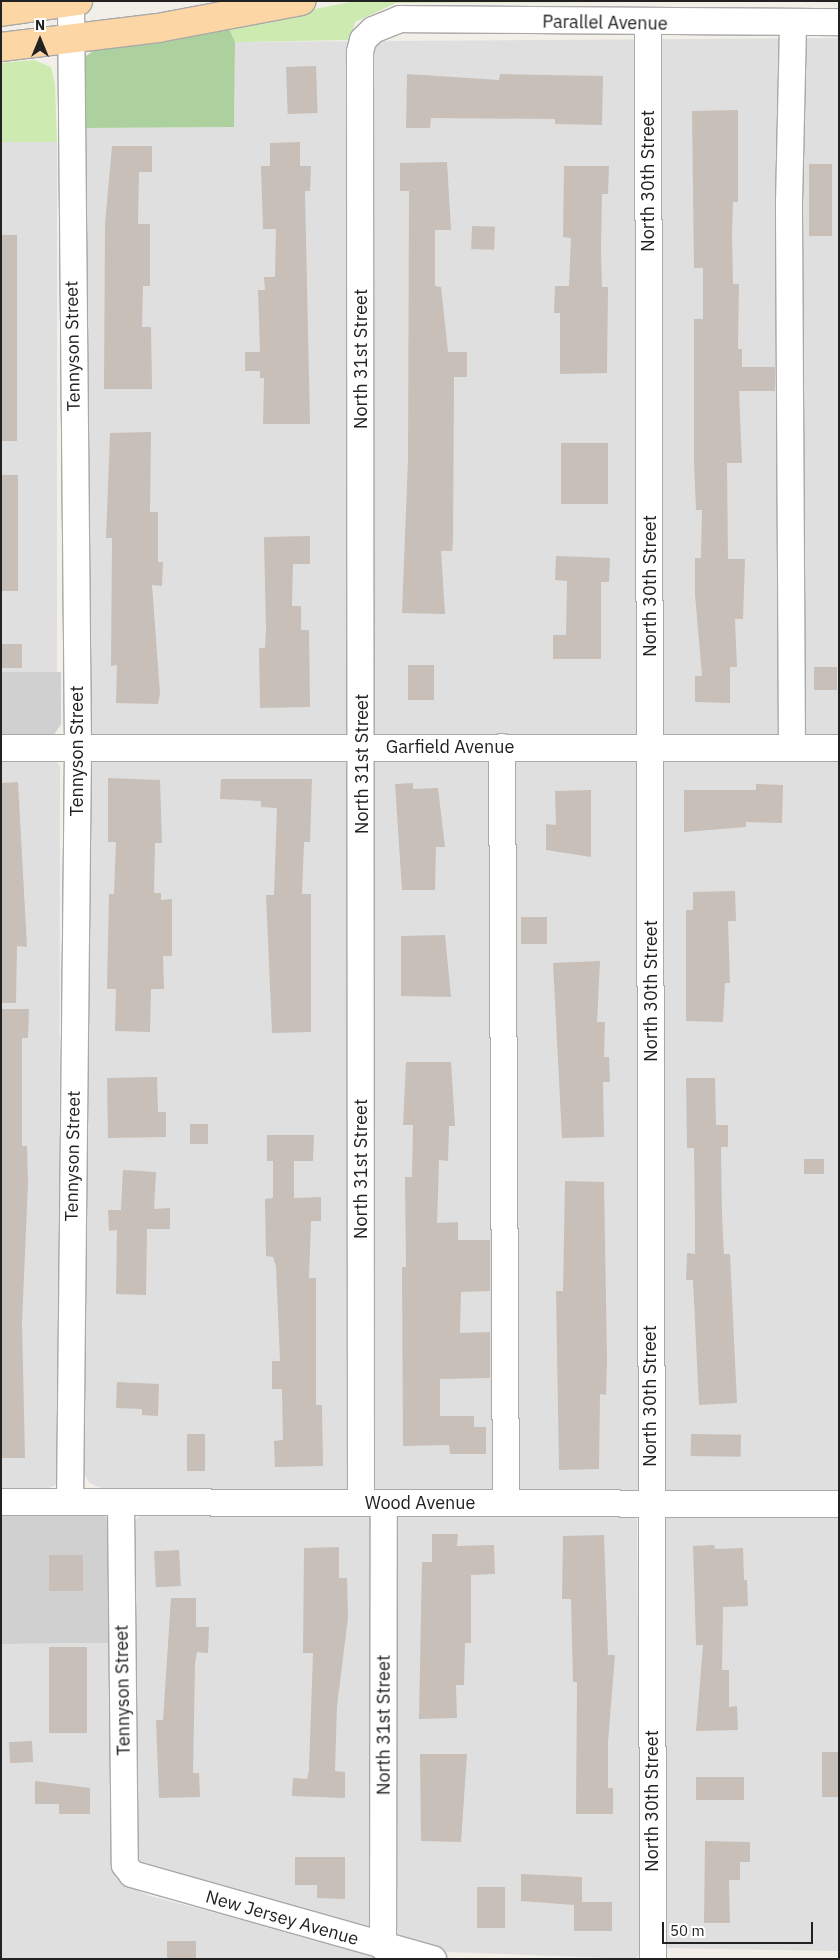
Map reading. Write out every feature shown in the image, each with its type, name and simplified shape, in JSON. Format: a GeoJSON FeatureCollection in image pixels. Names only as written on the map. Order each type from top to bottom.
{"type":"FeatureCollection","features":[{"type":"Feature","properties":{"kind":"main road"},"geometry":{"type":"LineString","coordinates":[[1,47],[69,41],[301,1]]}},
{"type":"Feature","properties":{"kind":"main road"},"geometry":{"type":"LineString","coordinates":[[1,12],[73,2]]}},
{"type":"Feature","properties":{"kind":"street","name":"Tennyson Street"},"geometry":{"type":"LineString","coordinates":[[70,1502],[78,747],[69,41],[73,2]]}},
{"type":"Feature","properties":{"kind":"street","name":"Parallel Avenue"},"geometry":{"type":"LineString","coordinates":[[373,30],[400,19],[648,24],[839,22]]}},
{"type":"Feature","properties":{"kind":"street"},"geometry":{"type":"LineString","coordinates":[[792,748],[789,203],[793,23]]}},
{"type":"Feature","properties":{"kind":"street","name":"North 30th Street"},"geometry":{"type":"LineString","coordinates":[[648,24],[651,748],[650,1503],[653,1959]]}},
{"type":"Feature","properties":{"kind":"street","name":"North 31st Street"},"geometry":{"type":"LineString","coordinates":[[373,30],[360,52],[362,746],[372,1503],[383,1947]]}},
{"type":"Feature","properties":{"kind":"street","name":"Garfield Avenue"},"geometry":{"type":"LineString","coordinates":[[1,748],[362,746],[839,748]]}},
{"type":"Feature","properties":{"kind":"street"},"geometry":{"type":"LineString","coordinates":[[502,747],[506,1503]]}},
{"type":"Feature","properties":{"kind":"street","name":"Wood Avenue"},"geometry":{"type":"LineString","coordinates":[[1,1502],[839,1504]]}},
{"type":"Feature","properties":{"kind":"street","name":"Tennyson Street"},"geometry":{"type":"LineString","coordinates":[[121,1502],[125,1865],[132,1874]]}},
{"type":"Feature","properties":{"kind":"street","name":"New Jersey Avenue"},"geometry":{"type":"LineString","coordinates":[[132,1874],[383,1947],[433,1959]]}},
{"type":"Feature","properties":{"kind":"shaded area"},"geometry":{"type":"Polygon","coordinates":[[[839,38],[839,1951],[664,1948],[664,1490],[103,1489],[89,1483],[83,1471],[85,128],[234,127],[235,42],[839,38]]]}},
{"type":"Feature","properties":{"kind":"shaded area"},"geometry":{"type":"Polygon","coordinates":[[[1,142],[57,142],[57,672],[1,672],[1,142]]]}},
{"type":"Feature","properties":{"kind":"shaded area"},"geometry":{"type":"Polygon","coordinates":[[[1,672],[61,672],[61,724],[54,735],[1,736],[1,672]]]}},
{"type":"Feature","properties":{"kind":"shaded area"},"geometry":{"type":"Polygon","coordinates":[[[54,759],[60,766],[59,1467],[57,1484],[47,1489],[1,1489],[1,760],[54,759]]]}},
{"type":"Feature","properties":{"kind":"shaded area"},"geometry":{"type":"Polygon","coordinates":[[[630,1512],[637,1520],[641,1954],[635,1959],[447,1952],[115,1861],[121,1883],[150,1896],[395,1959],[1,1959],[1,1644],[135,1643],[135,1521],[141,1514],[630,1512]]]}},
{"type":"Feature","properties":{"kind":"shaded area"},"geometry":{"type":"Polygon","coordinates":[[[103,1515],[113,1522],[114,1643],[1,1644],[1,1516],[103,1515]]]}},
{"type":"Feature","properties":{"kind":"green space"},"geometry":{"type":"Polygon","coordinates":[[[355,1],[839,1],[396,3],[355,22],[350,40],[235,42],[228,26],[355,1]]]}},
{"type":"Feature","properties":{"kind":"green space"},"geometry":{"type":"Polygon","coordinates":[[[228,26],[235,42],[234,127],[85,128],[83,69],[86,56],[96,49],[228,26]]]}},
{"type":"Feature","properties":{"kind":"green space"},"geometry":{"type":"Polygon","coordinates":[[[34,60],[51,67],[55,84],[57,142],[1,142],[1,63],[34,60]]]}},
{"type":"Feature","properties":{"kind":"building"},"geometry":{"type":"Polygon","coordinates":[[[316,66],[318,113],[288,114],[286,67],[316,66]]]}},
{"type":"Feature","properties":{"kind":"building"},"geometry":{"type":"Polygon","coordinates":[[[407,74],[499,80],[500,74],[603,76],[602,125],[555,124],[555,119],[431,118],[430,128],[406,128],[407,74]]]}},
{"type":"Feature","properties":{"kind":"building"},"geometry":{"type":"Polygon","coordinates":[[[738,110],[738,202],[733,202],[732,234],[733,284],[739,284],[738,349],[742,349],[742,367],[775,367],[775,391],[739,391],[742,463],[727,463],[728,559],[745,559],[743,619],[735,619],[737,667],[730,667],[730,703],[695,702],[695,676],[702,676],[695,595],[695,558],[701,558],[702,510],[696,510],[694,463],[694,319],[703,319],[703,268],[694,268],[692,111],[738,110]]]}},
{"type":"Feature","properties":{"kind":"building"},"geometry":{"type":"Polygon","coordinates":[[[300,142],[300,166],[311,166],[310,191],[305,191],[310,424],[263,424],[264,378],[260,378],[260,371],[245,371],[245,352],[260,352],[258,290],[265,290],[264,277],[275,277],[276,229],[263,229],[261,166],[270,166],[270,143],[300,142]]]}},
{"type":"Feature","properties":{"kind":"building"},"geometry":{"type":"Polygon","coordinates":[[[112,146],[152,146],[152,172],[139,172],[138,224],[150,224],[150,286],[143,286],[142,327],[151,327],[152,389],[104,389],[105,224],[112,146]]]}},
{"type":"Feature","properties":{"kind":"building"},"geometry":{"type":"Polygon","coordinates":[[[447,162],[451,230],[435,230],[435,286],[441,287],[448,352],[467,352],[467,377],[454,377],[453,541],[452,551],[441,551],[445,614],[402,613],[408,460],[409,191],[400,191],[400,163],[447,162]]]}},
{"type":"Feature","properties":{"kind":"building"},"geometry":{"type":"Polygon","coordinates":[[[809,164],[832,164],[832,236],[809,236],[809,164]]]}},
{"type":"Feature","properties":{"kind":"building"},"geometry":{"type":"Polygon","coordinates":[[[564,166],[609,166],[608,194],[602,194],[601,249],[602,287],[608,287],[607,373],[560,374],[560,313],[554,313],[555,286],[569,286],[571,238],[563,237],[564,166]]]}},
{"type":"Feature","properties":{"kind":"building"},"geometry":{"type":"Polygon","coordinates":[[[472,226],[495,227],[494,250],[471,249],[472,226]]]}},
{"type":"Feature","properties":{"kind":"building"},"geometry":{"type":"Polygon","coordinates":[[[1,235],[17,235],[17,441],[1,441],[1,235]]]}},
{"type":"Feature","properties":{"kind":"building"},"geometry":{"type":"Polygon","coordinates":[[[151,432],[150,512],[158,512],[158,562],[163,562],[162,586],[152,585],[160,694],[158,704],[116,703],[117,665],[111,666],[112,538],[106,538],[110,433],[151,432]]]}},
{"type":"Feature","properties":{"kind":"building"},"geometry":{"type":"Polygon","coordinates":[[[561,443],[608,443],[608,504],[561,504],[561,443]]]}},
{"type":"Feature","properties":{"kind":"building"},"geometry":{"type":"Polygon","coordinates":[[[1,475],[18,475],[18,591],[1,591],[1,475]]]}},
{"type":"Feature","properties":{"kind":"building"},"geometry":{"type":"Polygon","coordinates":[[[310,536],[310,564],[293,564],[292,606],[301,606],[301,630],[309,630],[310,707],[260,708],[259,648],[265,648],[266,630],[264,537],[310,536]]]}},
{"type":"Feature","properties":{"kind":"building"},"geometry":{"type":"Polygon","coordinates":[[[556,556],[610,558],[609,582],[601,582],[601,659],[553,659],[553,635],[566,635],[567,581],[555,580],[556,556]]]}},
{"type":"Feature","properties":{"kind":"building"},"geometry":{"type":"Polygon","coordinates":[[[1,644],[22,644],[22,668],[1,668],[1,644]]]}},
{"type":"Feature","properties":{"kind":"building"},"geometry":{"type":"Polygon","coordinates":[[[408,665],[434,665],[434,700],[408,700],[408,665]]]}},
{"type":"Feature","properties":{"kind":"building"},"geometry":{"type":"Polygon","coordinates":[[[814,667],[837,667],[837,690],[814,690],[814,667]]]}},
{"type":"Feature","properties":{"kind":"building"},"geometry":{"type":"Polygon","coordinates":[[[108,778],[160,780],[162,843],[155,843],[154,893],[161,893],[161,900],[172,899],[172,956],[163,956],[164,989],[151,989],[150,1032],[115,1031],[116,989],[107,989],[109,894],[114,894],[116,842],[108,842],[108,778]]]}},
{"type":"Feature","properties":{"kind":"building"},"geometry":{"type":"Polygon","coordinates":[[[221,779],[312,779],[310,842],[304,842],[302,894],[311,894],[311,1032],[272,1033],[266,895],[274,895],[277,808],[261,807],[261,801],[220,799],[221,779]]]}},
{"type":"Feature","properties":{"kind":"building"},"geometry":{"type":"Polygon","coordinates":[[[18,782],[27,947],[17,946],[16,1003],[1,1003],[1,783],[18,782]]]}},
{"type":"Feature","properties":{"kind":"building"},"geometry":{"type":"Polygon","coordinates":[[[413,783],[413,789],[438,788],[445,847],[436,847],[435,890],[402,890],[395,784],[413,783]]]}},
{"type":"Feature","properties":{"kind":"building"},"geometry":{"type":"Polygon","coordinates":[[[756,784],[783,785],[782,823],[746,822],[746,827],[684,832],[684,790],[756,790],[756,784]]]}},
{"type":"Feature","properties":{"kind":"building"},"geometry":{"type":"Polygon","coordinates":[[[591,790],[591,857],[546,850],[546,824],[556,825],[555,791],[591,790]]]}},
{"type":"Feature","properties":{"kind":"building"},"geometry":{"type":"Polygon","coordinates":[[[735,891],[736,921],[728,921],[730,983],[725,983],[723,1022],[686,1021],[686,910],[693,910],[693,892],[735,891]]]}},
{"type":"Feature","properties":{"kind":"building"},"geometry":{"type":"Polygon","coordinates":[[[521,917],[547,917],[547,944],[521,944],[521,917]]]}},
{"type":"Feature","properties":{"kind":"building"},"geometry":{"type":"Polygon","coordinates":[[[445,935],[451,997],[401,996],[401,936],[445,935]]]}},
{"type":"Feature","properties":{"kind":"building"},"geometry":{"type":"Polygon","coordinates":[[[600,961],[597,1022],[605,1022],[604,1057],[609,1057],[610,1082],[603,1082],[604,1137],[562,1138],[553,963],[600,961]]]}},
{"type":"Feature","properties":{"kind":"building"},"geometry":{"type":"Polygon","coordinates":[[[1,1009],[29,1009],[28,1038],[22,1038],[22,1146],[27,1146],[28,1183],[22,1323],[25,1458],[1,1458],[1,1009]]]}},
{"type":"Feature","properties":{"kind":"building"},"geometry":{"type":"Polygon","coordinates":[[[406,1062],[451,1062],[455,1126],[449,1126],[448,1161],[439,1160],[437,1223],[458,1222],[458,1240],[490,1240],[490,1291],[461,1292],[460,1333],[490,1332],[490,1378],[440,1379],[440,1416],[474,1416],[474,1427],[486,1427],[486,1454],[450,1454],[449,1445],[403,1446],[402,1267],[406,1267],[405,1177],[412,1177],[413,1125],[403,1125],[406,1062]]]}},
{"type":"Feature","properties":{"kind":"building"},"geometry":{"type":"Polygon","coordinates":[[[157,1077],[158,1112],[166,1112],[166,1137],[108,1138],[107,1078],[157,1077]]]}},
{"type":"Feature","properties":{"kind":"building"},"geometry":{"type":"Polygon","coordinates":[[[686,1078],[715,1078],[716,1125],[728,1125],[728,1147],[721,1147],[722,1215],[724,1254],[730,1254],[737,1403],[699,1405],[693,1280],[686,1280],[687,1253],[695,1254],[695,1225],[694,1148],[687,1148],[686,1078]]]}},
{"type":"Feature","properties":{"kind":"building"},"geometry":{"type":"Polygon","coordinates":[[[190,1124],[208,1124],[208,1144],[190,1144],[190,1124]]]}},
{"type":"Feature","properties":{"kind":"building"},"geometry":{"type":"Polygon","coordinates":[[[267,1135],[314,1135],[313,1161],[294,1161],[294,1198],[321,1197],[321,1221],[311,1221],[309,1278],[316,1278],[316,1405],[322,1405],[323,1466],[275,1467],[274,1441],[283,1440],[282,1389],[272,1389],[272,1361],[280,1361],[276,1266],[273,1257],[266,1256],[265,1199],[273,1198],[273,1161],[267,1161],[267,1135]]]}},
{"type":"Feature","properties":{"kind":"building"},"geometry":{"type":"Polygon","coordinates":[[[804,1159],[824,1159],[824,1174],[804,1174],[804,1159]]]}},
{"type":"Feature","properties":{"kind":"building"},"geometry":{"type":"Polygon","coordinates":[[[123,1170],[156,1172],[154,1209],[170,1208],[170,1229],[147,1229],[146,1295],[116,1294],[117,1230],[109,1231],[108,1210],[121,1210],[123,1170]]]}},
{"type":"Feature","properties":{"kind":"building"},"geometry":{"type":"Polygon","coordinates":[[[565,1181],[604,1182],[607,1360],[606,1395],[600,1394],[599,1469],[559,1470],[556,1291],[563,1291],[565,1181]]]}},
{"type":"Feature","properties":{"kind":"building"},"geometry":{"type":"Polygon","coordinates":[[[117,1382],[159,1384],[158,1416],[142,1415],[142,1409],[116,1408],[117,1382]]]}},
{"type":"Feature","properties":{"kind":"building"},"geometry":{"type":"Polygon","coordinates":[[[187,1434],[205,1434],[205,1471],[187,1471],[187,1434]]]}},
{"type":"Feature","properties":{"kind":"building"},"geometry":{"type":"Polygon","coordinates":[[[691,1434],[741,1435],[741,1457],[691,1456],[691,1434]]]}},
{"type":"Feature","properties":{"kind":"building"},"geometry":{"type":"Polygon","coordinates":[[[432,1534],[458,1534],[457,1546],[494,1545],[495,1574],[471,1575],[471,1643],[465,1643],[464,1685],[456,1685],[457,1718],[419,1719],[422,1562],[432,1562],[432,1534]]]}},
{"type":"Feature","properties":{"kind":"building"},"geometry":{"type":"Polygon","coordinates":[[[604,1535],[608,1655],[615,1655],[608,1742],[608,1788],[613,1788],[613,1814],[576,1814],[577,1682],[573,1682],[571,1599],[562,1599],[563,1536],[604,1535]]]}},
{"type":"Feature","properties":{"kind":"building"},"geometry":{"type":"Polygon","coordinates":[[[714,1545],[715,1549],[743,1548],[744,1580],[747,1580],[748,1606],[723,1607],[722,1670],[729,1670],[729,1707],[737,1706],[738,1730],[696,1731],[703,1645],[696,1645],[693,1546],[714,1545]]]}},
{"type":"Feature","properties":{"kind":"building"},"geometry":{"type":"Polygon","coordinates":[[[339,1547],[339,1578],[347,1578],[348,1618],[337,1706],[335,1771],[345,1772],[345,1798],[292,1796],[293,1778],[307,1779],[309,1770],[313,1653],[303,1653],[304,1548],[339,1547]]]}},
{"type":"Feature","properties":{"kind":"building"},"geometry":{"type":"Polygon","coordinates":[[[179,1550],[181,1586],[156,1587],[154,1551],[179,1550]]]}},
{"type":"Feature","properties":{"kind":"building"},"geometry":{"type":"Polygon","coordinates":[[[49,1555],[83,1555],[83,1591],[49,1591],[49,1555]]]}},
{"type":"Feature","properties":{"kind":"building"},"geometry":{"type":"Polygon","coordinates":[[[171,1598],[196,1598],[196,1627],[209,1627],[208,1653],[197,1652],[195,1664],[193,1773],[199,1773],[200,1797],[159,1798],[156,1720],[163,1720],[171,1598]]]}},
{"type":"Feature","properties":{"kind":"building"},"geometry":{"type":"Polygon","coordinates":[[[49,1647],[87,1647],[87,1733],[49,1733],[49,1647]]]}},
{"type":"Feature","properties":{"kind":"building"},"geometry":{"type":"Polygon","coordinates":[[[32,1741],[33,1762],[10,1763],[9,1742],[32,1741]]]}},
{"type":"Feature","properties":{"kind":"building"},"geometry":{"type":"Polygon","coordinates":[[[822,1752],[839,1752],[839,1797],[822,1797],[822,1752]]]}},
{"type":"Feature","properties":{"kind":"building"},"geometry":{"type":"Polygon","coordinates":[[[420,1754],[467,1754],[461,1842],[421,1841],[420,1754]]]}},
{"type":"Feature","properties":{"kind":"building"},"geometry":{"type":"Polygon","coordinates":[[[696,1777],[744,1777],[744,1800],[696,1800],[696,1777]]]}},
{"type":"Feature","properties":{"kind":"building"},"geometry":{"type":"Polygon","coordinates":[[[35,1781],[90,1788],[90,1814],[59,1814],[59,1804],[35,1804],[35,1781]]]}},
{"type":"Feature","properties":{"kind":"building"},"geometry":{"type":"Polygon","coordinates":[[[705,1841],[750,1842],[750,1862],[740,1862],[740,1880],[729,1880],[730,1923],[704,1923],[705,1841]]]}},
{"type":"Feature","properties":{"kind":"building"},"geometry":{"type":"Polygon","coordinates":[[[295,1857],[345,1857],[345,1899],[317,1898],[317,1885],[295,1885],[295,1857]]]}},
{"type":"Feature","properties":{"kind":"building"},"geometry":{"type":"Polygon","coordinates":[[[521,1874],[582,1877],[582,1902],[612,1902],[612,1931],[574,1931],[574,1905],[521,1901],[521,1874]]]}},
{"type":"Feature","properties":{"kind":"building"},"geometry":{"type":"Polygon","coordinates":[[[477,1887],[505,1887],[505,1928],[477,1928],[477,1887]]]}},
{"type":"Feature","properties":{"kind":"building"},"geometry":{"type":"Polygon","coordinates":[[[167,1941],[196,1941],[196,1959],[167,1959],[167,1941]]]}}]}
